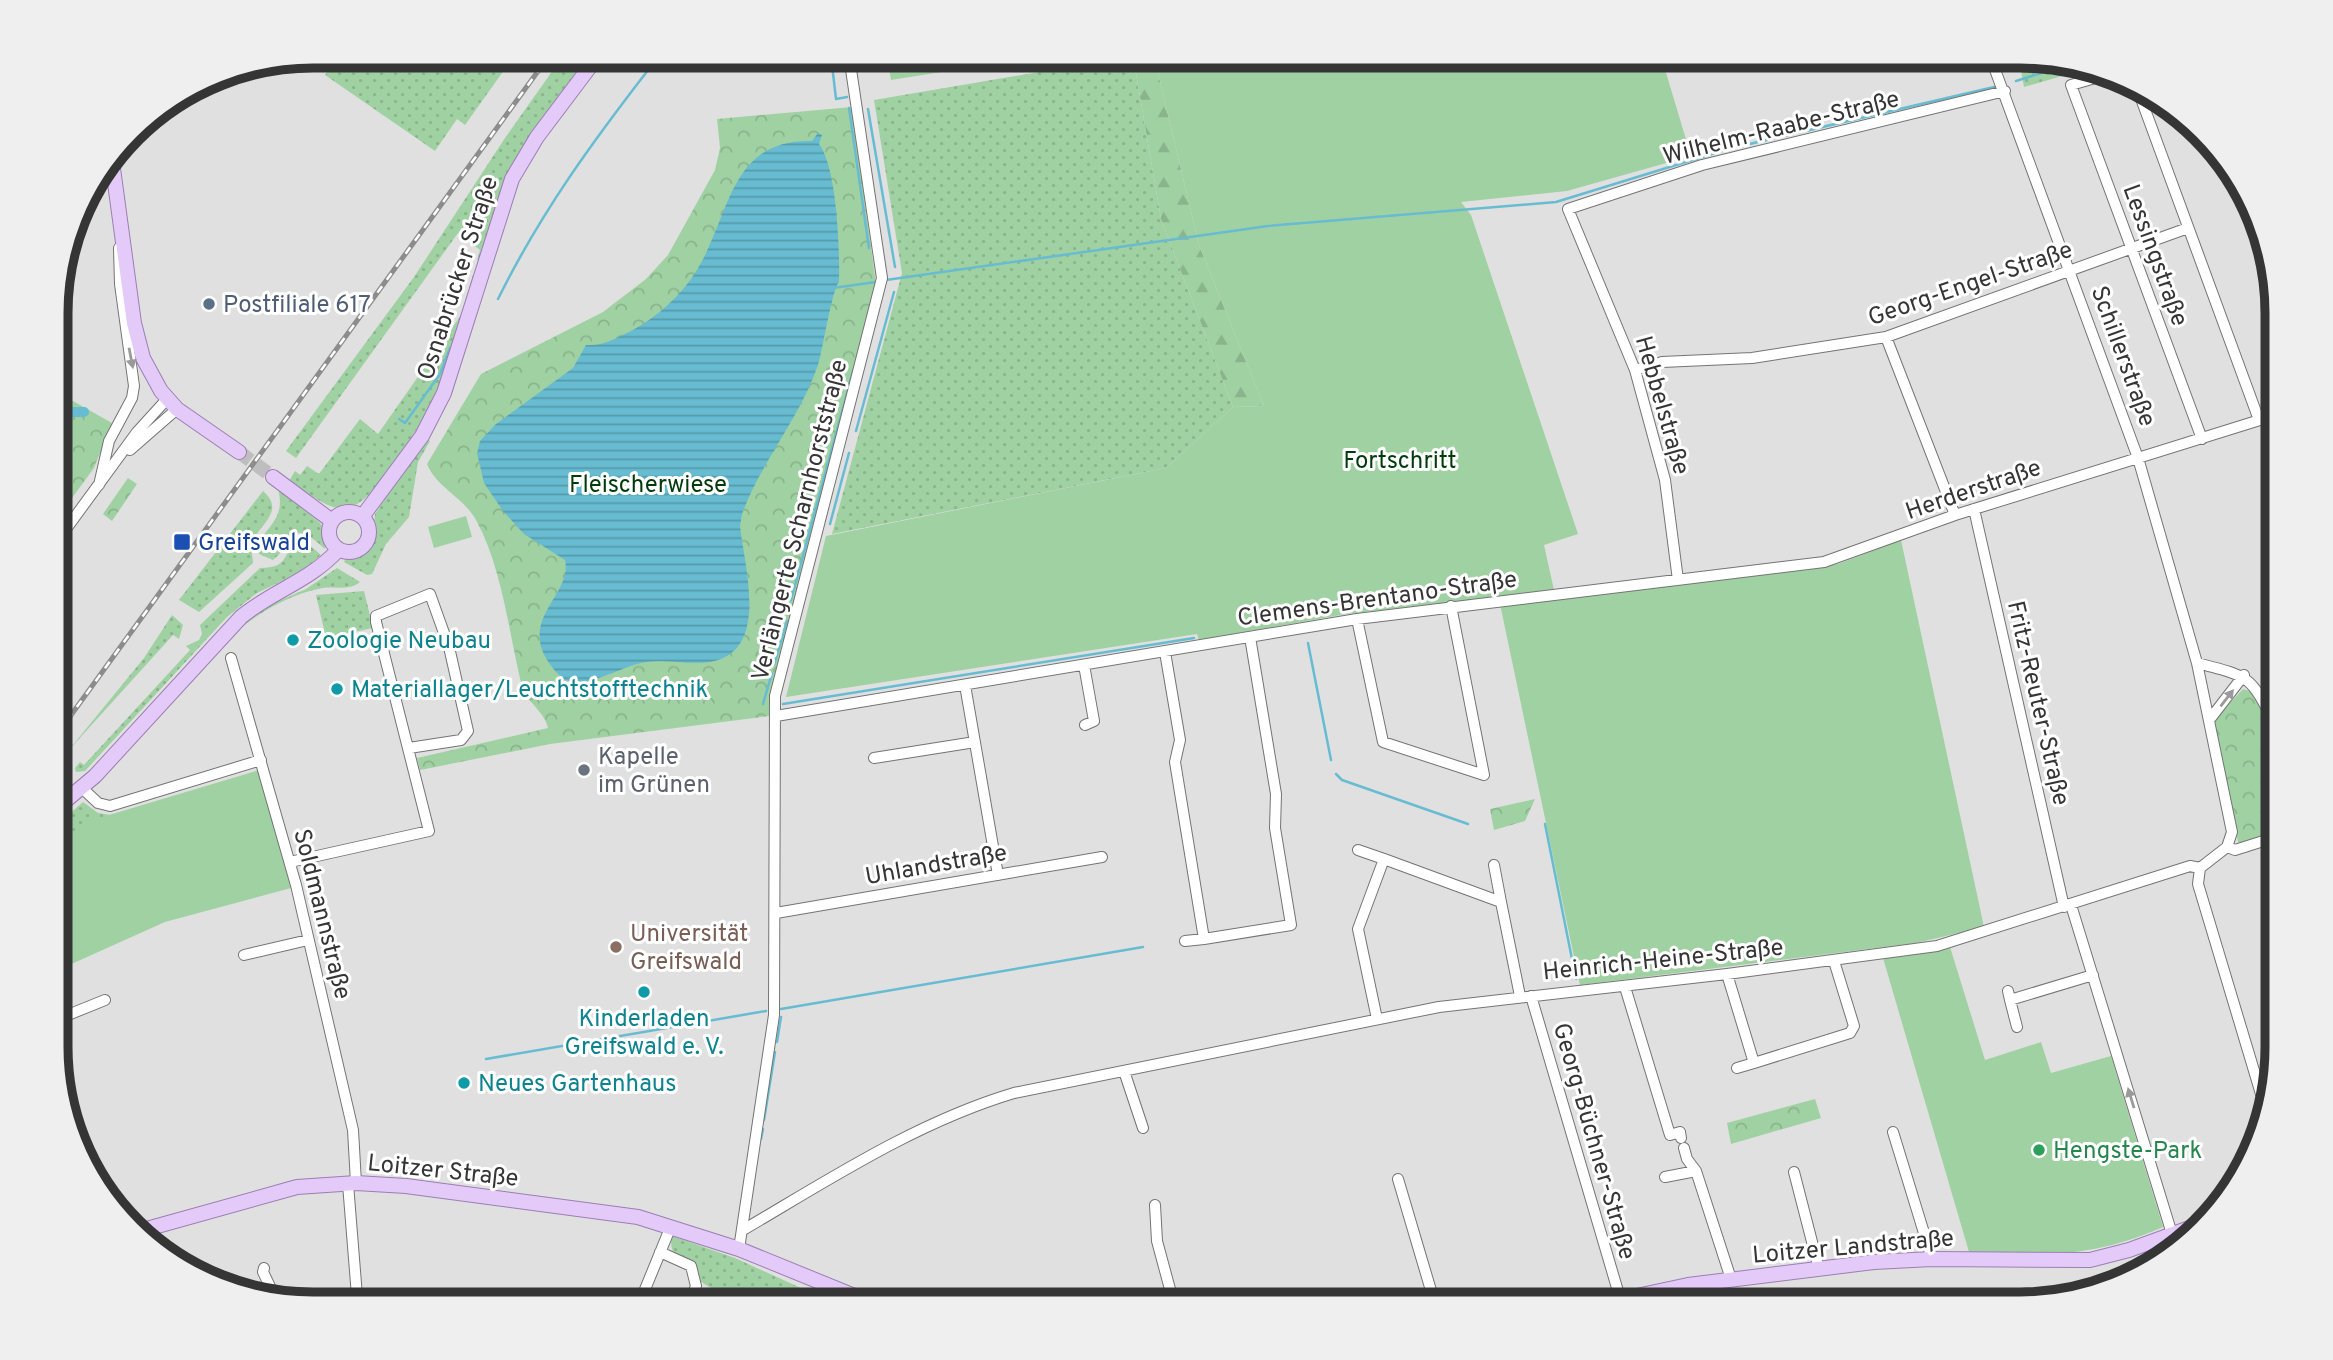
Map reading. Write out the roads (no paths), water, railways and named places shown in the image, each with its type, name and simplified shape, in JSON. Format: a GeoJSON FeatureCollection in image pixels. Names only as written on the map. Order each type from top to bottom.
{"type":"FeatureCollection","features":[{"type":"Feature","properties":{"kind":"main road","name":"Osnabrücker Straße"},"geometry":{"type":"LineString","coordinates":[[362,517],[422,436],[444,393],[512,179],[537,137],[589,68]]}},
{"type":"Feature","properties":{"kind":"main road"},"geometry":{"type":"LineString","coordinates":[[113,172],[139,344],[152,377],[172,404],[239,452]]}},
{"type":"Feature","properties":{"kind":"main road"},"geometry":{"type":"LineString","coordinates":[[273,477],[332,521]]}},
{"type":"Feature","properties":{"kind":"main road"},"geometry":{"type":"LineString","coordinates":[[68,799],[82,788],[241,617],[269,596],[302,581],[338,550],[356,551],[367,542],[369,528],[362,517],[343,513],[332,521],[330,539],[338,550]]}},
{"type":"Feature","properties":{"kind":"main road","name":"Loitzer Straße"},"geometry":{"type":"LineString","coordinates":[[149,1228],[281,1190],[352,1184],[406,1186],[581,1208],[671,1226],[739,1249]]}},
{"type":"Feature","properties":{"kind":"main road","name":"Loitzer Landstraße"},"geometry":{"type":"LineString","coordinates":[[1660,1291],[1731,1279],[1932,1259],[2079,1261],[2129,1250],[2181,1231]]}},
{"type":"Feature","properties":{"kind":"main road"},"geometry":{"type":"LineString","coordinates":[[739,1249],[844,1292]]}},
{"type":"Feature","properties":{"kind":"street","name":"Verlängerte Scharnhorststraße"},"geometry":{"type":"LineString","coordinates":[[739,1249],[774,1015],[775,696],[882,282],[851,68]]}},
{"type":"Feature","properties":{"kind":"street","name":"Schillerstraße"},"geometry":{"type":"LineString","coordinates":[[1996,68],[2138,458],[2197,663],[2210,719],[2232,832],[2227,847]]}},
{"type":"Feature","properties":{"kind":"street","name":"Lessingstraße"},"geometry":{"type":"LineString","coordinates":[[2090,79],[2071,85],[2202,439]]}},
{"type":"Feature","properties":{"kind":"street","name":"Wilhelm-Raabe-Straße"},"geometry":{"type":"LineString","coordinates":[[1568,209],[1702,165],[2005,90]]}},
{"type":"Feature","properties":{"kind":"street"},"geometry":{"type":"LineString","coordinates":[[2142,101],[2259,420]]}},
{"type":"Feature","properties":{"kind":"street","name":"Hebbelstraße"},"geometry":{"type":"LineString","coordinates":[[1568,209],[1635,370],[1665,480],[1678,580]]}},
{"type":"Feature","properties":{"kind":"street"},"geometry":{"type":"LineString","coordinates":[[99,485],[109,442],[132,398],[134,386],[118,266],[119,220]]}},
{"type":"Feature","properties":{"kind":"street","name":"Georg-Engel-Straße"},"geometry":{"type":"LineString","coordinates":[[1635,370],[1662,362],[1752,358],[1886,337],[2188,228]]}},
{"type":"Feature","properties":{"kind":"street"},"geometry":{"type":"LineString","coordinates":[[1886,337],[1955,515]]}},
{"type":"Feature","properties":{"kind":"street"},"geometry":{"type":"LineString","coordinates":[[68,527],[120,459],[172,404]]}},
{"type":"Feature","properties":{"kind":"street","name":"Herderstraße"},"geometry":{"type":"LineString","coordinates":[[1678,580],[1838,559],[1955,515],[2264,419]]}},
{"type":"Feature","properties":{"kind":"street","name":"Fritz-Reuter-Straße"},"geometry":{"type":"LineString","coordinates":[[1974,509],[2067,906],[2093,975],[2172,1234]]}},
{"type":"Feature","properties":{"kind":"street","name":"Clemens-Brentano-Straße"},"geometry":{"type":"LineString","coordinates":[[776,716],[1357,619],[1678,580]]}},
{"type":"Feature","properties":{"kind":"street"},"geometry":{"type":"LineString","coordinates":[[290,862],[429,831],[376,616],[430,594],[449,647],[468,731],[461,740],[409,748]]}},
{"type":"Feature","properties":{"kind":"street"},"geometry":{"type":"LineString","coordinates":[[1357,619],[1382,741],[1484,775],[1451,606]]}},
{"type":"Feature","properties":{"kind":"street"},"geometry":{"type":"LineString","coordinates":[[1185,941],[1291,925],[1275,828],[1276,794],[1250,637]]}},
{"type":"Feature","properties":{"kind":"street"},"geometry":{"type":"LineString","coordinates":[[1165,652],[1180,740],[1175,762],[1203,939]]}},
{"type":"Feature","properties":{"kind":"street","name":"Soldmannstraße"},"geometry":{"type":"LineString","coordinates":[[231,658],[290,862],[352,1130],[357,1292]]}},
{"type":"Feature","properties":{"kind":"street"},"geometry":{"type":"LineString","coordinates":[[2197,663],[2244,675],[2264,703]]}},
{"type":"Feature","properties":{"kind":"street"},"geometry":{"type":"LineString","coordinates":[[1084,665],[1094,721],[1085,725]]}},
{"type":"Feature","properties":{"kind":"street"},"geometry":{"type":"LineString","coordinates":[[2210,719],[2244,675]]}},
{"type":"Feature","properties":{"kind":"street"},"geometry":{"type":"LineString","coordinates":[[965,685],[998,875]]}},
{"type":"Feature","properties":{"kind":"street"},"geometry":{"type":"LineString","coordinates":[[874,758],[975,742]]}},
{"type":"Feature","properties":{"kind":"street"},"geometry":{"type":"LineString","coordinates":[[82,788],[98,803],[110,806],[261,761]]}},
{"type":"Feature","properties":{"kind":"street"},"geometry":{"type":"LineString","coordinates":[[2260,1091],[2197,884],[2200,868],[2227,847],[2235,850],[2264,841]]}},
{"type":"Feature","properties":{"kind":"street"},"geometry":{"type":"LineString","coordinates":[[1358,849],[1501,902]]}},
{"type":"Feature","properties":{"kind":"street","name":"Uhlandstraße"},"geometry":{"type":"LineString","coordinates":[[776,914],[1102,857]]}},
{"type":"Feature","properties":{"kind":"street"},"geometry":{"type":"LineString","coordinates":[[1377,1019],[1358,929],[1384,859]]}},
{"type":"Feature","properties":{"kind":"street","name":"Georg-Büchner-Straße"},"geometry":{"type":"LineString","coordinates":[[1494,865],[1525,996],[1618,1291]]}},
{"type":"Feature","properties":{"kind":"street","name":"Heinrich-Heine-Straße"},"geometry":{"type":"LineString","coordinates":[[743,1230],[863,1159],[970,1106],[1014,1093],[1438,1007],[1834,961],[1943,944],[2190,866],[2200,868]]}},
{"type":"Feature","properties":{"kind":"street"},"geometry":{"type":"LineString","coordinates":[[244,955],[308,940]]}},
{"type":"Feature","properties":{"kind":"street"},"geometry":{"type":"LineString","coordinates":[[1737,1068],[1850,1033],[1854,1026],[1834,961]]}},
{"type":"Feature","properties":{"kind":"street"},"geometry":{"type":"LineString","coordinates":[[1727,974],[1754,1063]]}},
{"type":"Feature","properties":{"kind":"street"},"geometry":{"type":"LineString","coordinates":[[2017,1027],[2009,995],[2093,975]]}},
{"type":"Feature","properties":{"kind":"street"},"geometry":{"type":"LineString","coordinates":[[1625,987],[1670,1135],[1680,1132],[1687,1159],[1696,1171],[1731,1279]]}},
{"type":"Feature","properties":{"kind":"street"},"geometry":{"type":"LineString","coordinates":[[68,1015],[106,1000]]}},
{"type":"Feature","properties":{"kind":"street"},"geometry":{"type":"LineString","coordinates":[[1124,1071],[1143,1128]]}},
{"type":"Feature","properties":{"kind":"street"},"geometry":{"type":"LineString","coordinates":[[1893,1132],[1932,1259]]}},
{"type":"Feature","properties":{"kind":"street"},"geometry":{"type":"LineString","coordinates":[[1665,1177],[1696,1171]]}},
{"type":"Feature","properties":{"kind":"street"},"geometry":{"type":"LineString","coordinates":[[1794,1172],[1819,1269]]}},
{"type":"Feature","properties":{"kind":"street"},"geometry":{"type":"LineString","coordinates":[[1398,1179],[1431,1291]]}},
{"type":"Feature","properties":{"kind":"street"},"geometry":{"type":"LineString","coordinates":[[1155,1205],[1157,1241],[1171,1292]]}},
{"type":"Feature","properties":{"kind":"street"},"geometry":{"type":"LineString","coordinates":[[644,1292],[671,1226]]}},
{"type":"Feature","properties":{"kind":"street"},"geometry":{"type":"LineString","coordinates":[[660,1252],[691,1266],[696,1286],[694,1292]]}},
{"type":"Feature","properties":{"kind":"street"},"geometry":{"type":"LineString","coordinates":[[264,1268],[263,1272],[271,1288]]}},
{"type":"Feature","properties":{"kind":"water"},"geometry":{"type":"Polygon","coordinates":[[[818,133],[822,135],[819,144],[825,155],[834,190],[839,282],[833,296],[818,365],[791,422],[759,476],[742,514],[740,526],[749,605],[747,625],[741,642],[729,655],[710,662],[646,662],[593,680],[573,682],[563,679],[547,659],[540,642],[546,613],[565,574],[565,560],[524,534],[503,511],[484,483],[477,453],[480,441],[496,424],[573,368],[586,345],[604,343],[631,331],[668,305],[684,289],[697,270],[726,204],[748,166],[764,152],[785,144],[812,141],[818,133]]]}},
{"type":"Feature","properties":{"kind":"waterway"},"geometry":{"type":"LineString","coordinates":[[498,299],[532,236],[569,178],[650,68]]}},
{"type":"Feature","properties":{"kind":"waterway"},"geometry":{"type":"LineString","coordinates":[[832,68],[836,99],[847,97]]}},
{"type":"Feature","properties":{"kind":"waterway"},"geometry":{"type":"LineString","coordinates":[[2016,81],[2051,70]]}},
{"type":"Feature","properties":{"kind":"waterway"},"geometry":{"type":"LineString","coordinates":[[886,280],[1268,226],[1556,202],[1728,149],[1994,87]]}},
{"type":"Feature","properties":{"kind":"waterway"},"geometry":{"type":"LineString","coordinates":[[849,108],[869,248]]}},
{"type":"Feature","properties":{"kind":"waterway"},"geometry":{"type":"LineString","coordinates":[[868,109],[895,267]]}},
{"type":"Feature","properties":{"kind":"waterway"},"geometry":{"type":"LineString","coordinates":[[833,288],[876,282]]}},
{"type":"Feature","properties":{"kind":"waterway"},"geometry":{"type":"LineString","coordinates":[[856,431],[894,292]]}},
{"type":"Feature","properties":{"kind":"waterway"},"geometry":{"type":"LineString","coordinates":[[399,419],[405,423],[440,374],[450,348]]}},
{"type":"Feature","properties":{"kind":"waterway"},"geometry":{"type":"LineString","coordinates":[[791,600],[853,371]]}},
{"type":"Feature","properties":{"kind":"waterway"},"geometry":{"type":"LineString","coordinates":[[68,412],[84,412]]}},
{"type":"Feature","properties":{"kind":"waterway"},"geometry":{"type":"LineString","coordinates":[[830,524],[849,453]]}},
{"type":"Feature","properties":{"kind":"waterway"},"geometry":{"type":"LineString","coordinates":[[774,665],[787,621]]}},
{"type":"Feature","properties":{"kind":"waterway"},"geometry":{"type":"LineString","coordinates":[[783,704],[1194,638]]}},
{"type":"Feature","properties":{"kind":"waterway"},"geometry":{"type":"LineString","coordinates":[[1308,643],[1331,760]]}},
{"type":"Feature","properties":{"kind":"waterway"},"geometry":{"type":"LineString","coordinates":[[763,704],[772,673]]}},
{"type":"Feature","properties":{"kind":"waterway"},"geometry":{"type":"LineString","coordinates":[[1336,774],[1342,780],[1468,824]]}},
{"type":"Feature","properties":{"kind":"waterway"},"geometry":{"type":"LineString","coordinates":[[1545,824],[1576,979]]}},
{"type":"Feature","properties":{"kind":"waterway"},"geometry":{"type":"LineString","coordinates":[[781,1009],[1143,947]]}},
{"type":"Feature","properties":{"kind":"waterway"},"geometry":{"type":"LineString","coordinates":[[486,1059],[766,1011]]}},
{"type":"Feature","properties":{"kind":"waterway"},"geometry":{"type":"LineString","coordinates":[[777,1042],[781,1017]]}},
{"type":"Feature","properties":{"kind":"waterway"},"geometry":{"type":"LineString","coordinates":[[764,1120],[775,1052]]}},
{"type":"Feature","properties":{"kind":"waterway"},"geometry":{"type":"LineString","coordinates":[[761,1139],[763,1129]]}},
{"type":"Feature","properties":{"kind":"tunnel"},"geometry":{"type":"LineString","coordinates":[[239,452],[273,477]]}},
{"type":"Feature","properties":{"kind":"railway"},"geometry":{"type":"LineString","coordinates":[[68,719],[540,68]]}},
{"type":"Feature","properties":{"kind":"place","name":"Postfiliale 617"},"geometry":{"type":"Point","coordinates":[209,304]}},
{"type":"Feature","properties":{"kind":"place","name":"Greifswald"},"geometry":{"type":"Point","coordinates":[182,542]}},
{"type":"Feature","properties":{"kind":"place","name":"Zoologie Neubau"},"geometry":{"type":"Point","coordinates":[293,640]}},
{"type":"Feature","properties":{"kind":"place","name":"Materiallager/Leuchtstofftechnik"},"geometry":{"type":"Point","coordinates":[337,689]}},
{"type":"Feature","properties":{"kind":"place","name":"Kapelle im Grünen"},"geometry":{"type":"Point","coordinates":[584,770]}},
{"type":"Feature","properties":{"kind":"place","name":"Universität Greifswald"},"geometry":{"type":"Point","coordinates":[616,947]}},
{"type":"Feature","properties":{"kind":"place","name":"Kinderladen Greifswald e. V."},"geometry":{"type":"Point","coordinates":[644,992]}},
{"type":"Feature","properties":{"kind":"place","name":"Neues Gartenhaus"},"geometry":{"type":"Point","coordinates":[464,1083]}},
{"type":"Feature","properties":{"kind":"place","name":"Hengste-Park"},"geometry":{"type":"Point","coordinates":[2039,1150]}},
{"type":"Feature","properties":{"kind":"park label","name":"Fortschritt"},"geometry":{"type":"Point","coordinates":[1400,460]}},
{"type":"Feature","properties":{"kind":"park label","name":"Fleischerwiese"},"geometry":{"type":"Point","coordinates":[648,484]}}]}
